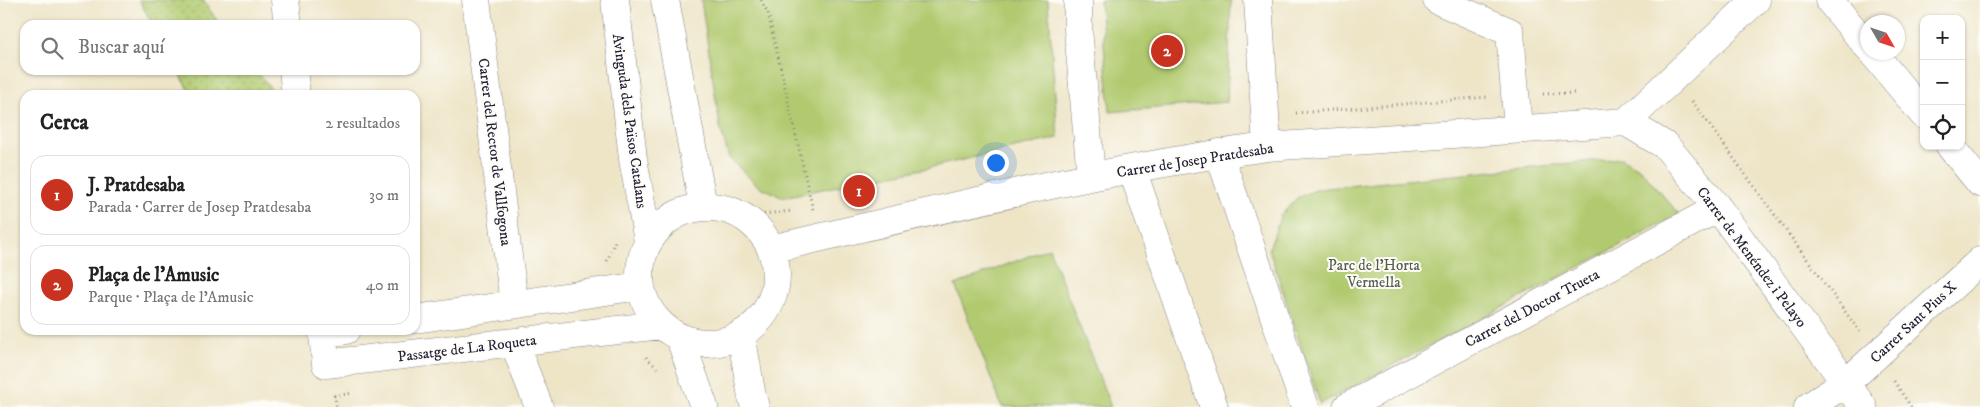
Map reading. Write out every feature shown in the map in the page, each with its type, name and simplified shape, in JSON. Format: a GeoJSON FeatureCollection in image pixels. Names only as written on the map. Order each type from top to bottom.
{"type":"FeatureCollection","features":[{"type":"Feature","properties":{"kind":"street"},"geometry":{"type":"LineString","coordinates":[[285,0],[287,20]]}},
{"type":"Feature","properties":{"kind":"street","name":"Carrer del Rector de Vallfogona"},"geometry":{"type":"LineString","coordinates":[[476,0],[514,304]]}},
{"type":"Feature","properties":{"kind":"street","name":"Avinguda dels Països Catalans"},"geometry":{"type":"LineString","coordinates":[[615,0],[633,159],[648,241]]}},
{"type":"Feature","properties":{"kind":"street"},"geometry":{"type":"LineString","coordinates":[[665,0],[703,206]]}},
{"type":"Feature","properties":{"kind":"street"},"geometry":{"type":"LineString","coordinates":[[1078,0],[1078,29],[1091,176]]}},
{"type":"Feature","properties":{"kind":"street"},"geometry":{"type":"LineString","coordinates":[[1258,0],[1268,147]]}},
{"type":"Feature","properties":{"kind":"street"},"geometry":{"type":"LineString","coordinates":[[1437,0],[1510,32],[1518,129]]}},
{"type":"Feature","properties":{"kind":"street"},"geometry":{"type":"LineString","coordinates":[[1626,122],[1756,0]]}},
{"type":"Feature","properties":{"kind":"street"},"geometry":{"type":"LineString","coordinates":[[1829,0],[1860,37]]}},
{"type":"Feature","properties":{"kind":"street"},"geometry":{"type":"LineString","coordinates":[[1879,60],[1920,109]]}},
{"type":"Feature","properties":{"kind":"street"},"geometry":{"type":"LineString","coordinates":[[294,75],[295,90]]}},
{"type":"Feature","properties":{"kind":"street","name":"Carrer de Josep Pratdesaba"},"geometry":{"type":"LineString","coordinates":[[771,249],[1091,176],[1219,153],[1268,147],[1626,122]]}},
{"type":"Feature","properties":{"kind":"street","name":"Carrer de Menéndez i Pelayo"},"geometry":{"type":"LineString","coordinates":[[1626,122],[1666,146],[1718,208],[1863,407]]}},
{"type":"Feature","properties":{"kind":"street"},"geometry":{"type":"LineString","coordinates":[[1953,150],[1980,182]]}},
{"type":"Feature","properties":{"kind":"street"},"geometry":{"type":"LineString","coordinates":[[1219,153],[1304,407]]}},
{"type":"Feature","properties":{"kind":"street"},"geometry":{"type":"LineString","coordinates":[[1132,169],[1214,407]]}},
{"type":"Feature","properties":{"kind":"street"},"geometry":{"type":"LineString","coordinates":[[671,331],[701,343],[722,342],[742,334],[755,324],[765,312],[772,297],[776,281],[775,264],[771,249],[760,231],[744,216],[724,208],[703,206],[686,210],[671,217],[658,228],[648,241],[640,263],[640,286],[648,308],[671,331],[704,407]]}},
{"type":"Feature","properties":{"kind":"street","name":"Carrer del Doctor Trueta"},"geometry":{"type":"LineString","coordinates":[[1347,407],[1718,208]]}},
{"type":"Feature","properties":{"kind":"street","name":"Carrer Sant Pius X"},"geometry":{"type":"LineString","coordinates":[[1808,407],[1846,383],[1980,261]]}},
{"type":"Feature","properties":{"kind":"street"},"geometry":{"type":"LineString","coordinates":[[420,319],[640,286]]}},
{"type":"Feature","properties":{"kind":"street","name":"Passatge de La Roqueta"},"geometry":{"type":"LineString","coordinates":[[330,335],[326,364],[514,343],[671,331]]}},
{"type":"Feature","properties":{"kind":"street"},"geometry":{"type":"LineString","coordinates":[[742,334],[755,407]]}},
{"type":"Feature","properties":{"kind":"street"},"geometry":{"type":"LineString","coordinates":[[514,343],[539,407]]}},
{"type":"Feature","properties":{"kind":"path"},"geometry":{"type":"LineString","coordinates":[[761,0],[768,13],[813,212]]}},
{"type":"Feature","properties":{"kind":"path"},"geometry":{"type":"LineString","coordinates":[[603,266],[616,242],[615,232]]}},
{"type":"Feature","properties":{"kind":"path"},"geometry":{"type":"LineString","coordinates":[[642,352],[661,372]]}},
{"type":"Feature","properties":{"kind":"green space"},"geometry":{"type":"Polygon","coordinates":[[[139,0],[203,0],[217,20],[150,20],[139,0]]]}},
{"type":"Feature","properties":{"kind":"green space"},"geometry":{"type":"Polygon","coordinates":[[[701,0],[1048,0],[1058,138],[928,168],[783,197],[758,186],[729,158],[720,127],[701,0]]]}},
{"type":"Feature","properties":{"kind":"green space"},"geometry":{"type":"Polygon","coordinates":[[[1100,0],[1231,0],[1227,102],[1110,112],[1100,0]]]}},
{"type":"Feature","properties":{"kind":"green space"},"geometry":{"type":"Polygon","coordinates":[[[181,75],[260,75],[272,90],[188,90],[181,75]]]}},
{"type":"Feature","properties":{"kind":"green space","name":"Parc de l'Horta Vermella"},"geometry":{"type":"Polygon","coordinates":[[[1621,158],[1640,169],[1679,214],[1320,404],[1269,249],[1281,215],[1297,198],[1318,189],[1621,158]]]}},
{"type":"Feature","properties":{"kind":"green space"},"geometry":{"type":"Polygon","coordinates":[[[1049,248],[1111,407],[1002,407],[955,285],[1049,248]]]}},
{"type":"Feature","properties":{"kind":"place","name":"Plaça de l'Amusic"},"geometry":{"type":"Point","coordinates":[1167,51]}},
{"type":"Feature","properties":{"kind":"place","name":"J. Pratdesaba"},"geometry":{"type":"Point","coordinates":[859,191]}}]}
